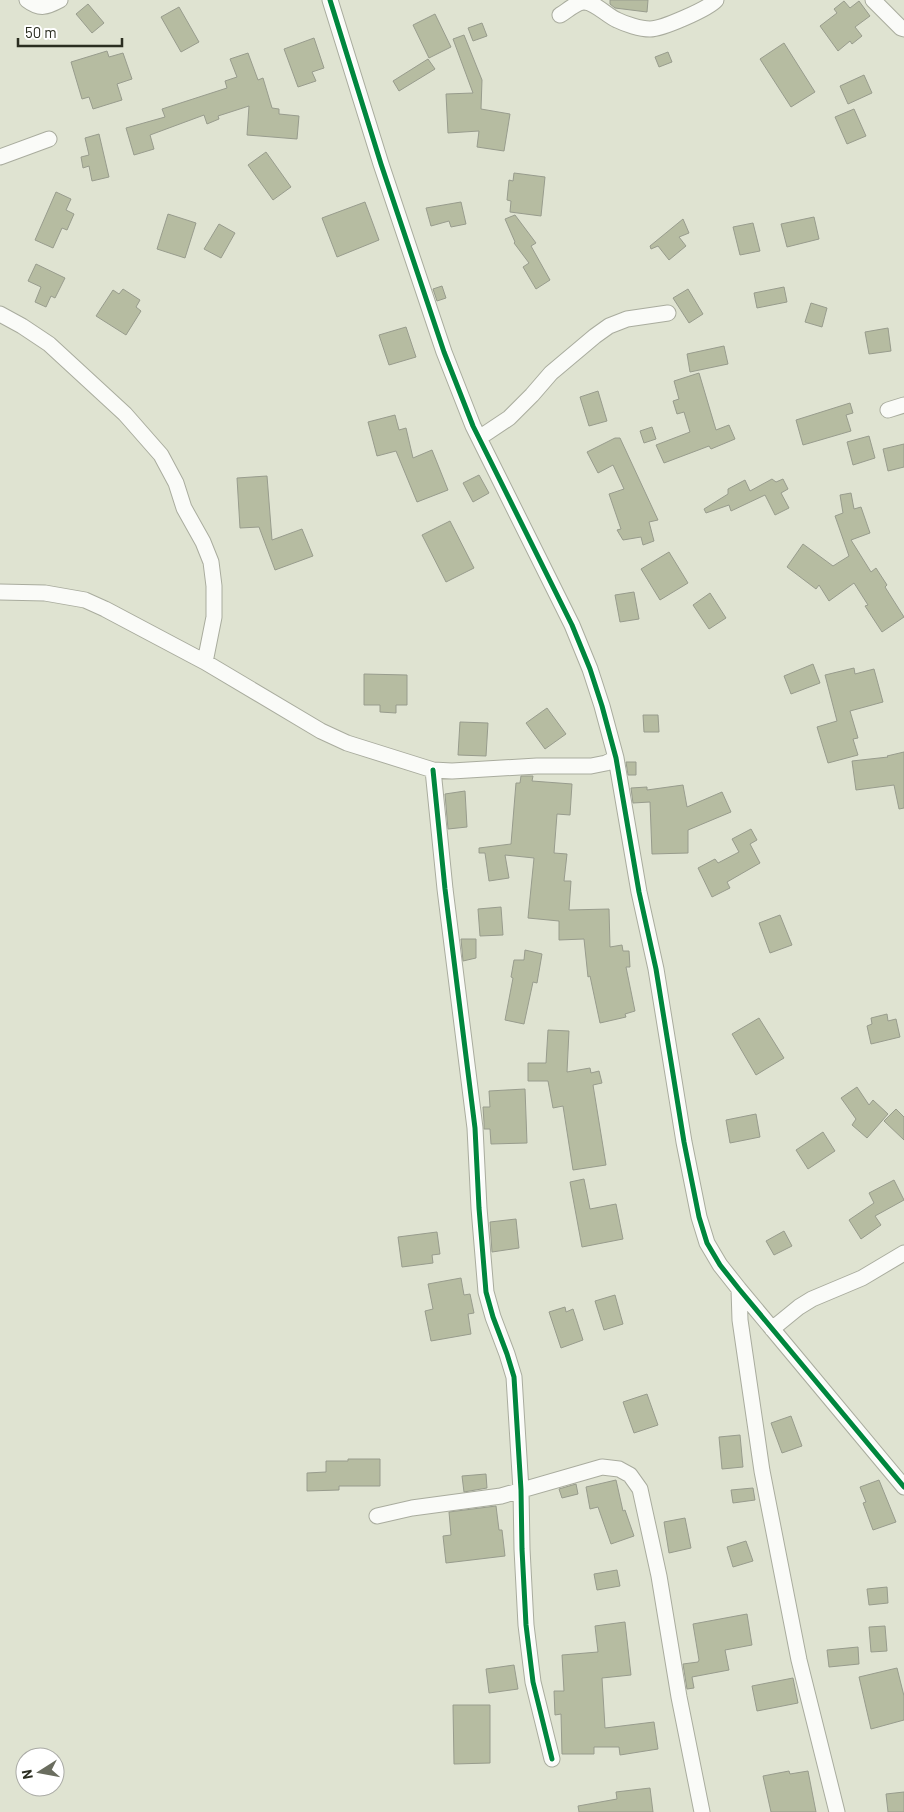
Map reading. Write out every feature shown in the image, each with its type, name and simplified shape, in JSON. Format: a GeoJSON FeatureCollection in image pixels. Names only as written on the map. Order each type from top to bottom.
{"type":"FeatureCollection","features":[{"type":"Feature","properties":{"kind":"street"},"geometry":{"type":"LineString","coordinates":[[27,0],[40,8],[48,7],[60,0]]}},
{"type":"Feature","properties":{"kind":"street"},"geometry":{"type":"LineString","coordinates":[[330,0],[381,164],[444,352],[479,438],[572,625],[590,669],[602,706],[616,758],[639,892],[656,969],[684,1142],[699,1217],[707,1243],[720,1265],[738,1289],[904,1487]]}},
{"type":"Feature","properties":{"kind":"street"},"geometry":{"type":"LineString","coordinates":[[560,15],[576,4],[588,2],[617,20],[650,29],[702,10],[716,0]]}},
{"type":"Feature","properties":{"kind":"street"},"geometry":{"type":"LineString","coordinates":[[873,0],[904,29]]}},
{"type":"Feature","properties":{"kind":"street"},"geometry":{"type":"LineString","coordinates":[[0,157],[49,139]]}},
{"type":"Feature","properties":{"kind":"street"},"geometry":{"type":"LineString","coordinates":[[479,438],[509,418],[532,396],[551,373],[609,326],[627,320],[668,313]]}},
{"type":"Feature","properties":{"kind":"street"},"geometry":{"type":"LineString","coordinates":[[0,314],[50,344],[125,414],[161,455],[176,483],[184,508],[203,542],[211,562],[214,586],[214,617],[205,662]]}},
{"type":"Feature","properties":{"kind":"street"},"geometry":{"type":"LineString","coordinates":[[888,410],[904,405]]}},
{"type":"Feature","properties":{"kind":"street"},"geometry":{"type":"LineString","coordinates":[[0,592],[45,593],[85,600],[105,608],[205,662],[321,731],[338,739],[433,770],[591,766],[606,763],[616,758]]}},
{"type":"Feature","properties":{"kind":"street"},"geometry":{"type":"LineString","coordinates":[[433,770],[445,889],[475,1128],[486,1292],[514,1376],[521,1490],[526,1625],[533,1682],[552,1759]]}},
{"type":"Feature","properties":{"kind":"street"},"geometry":{"type":"LineString","coordinates":[[772,1330],[799,1307],[812,1299],[862,1278],[904,1252]]}},
{"type":"Feature","properties":{"kind":"street"},"geometry":{"type":"LineString","coordinates":[[738,1289],[740,1320],[762,1471],[799,1660],[837,1812]]}},
{"type":"Feature","properties":{"kind":"street"},"geometry":{"type":"LineString","coordinates":[[377,1516],[420,1507],[501,1496],[602,1467],[619,1469],[630,1475],[640,1490],[659,1576],[679,1697],[702,1812]]}},
{"type":"Feature","properties":{"kind":"building"},"geometry":{"type":"Polygon","coordinates":[[[610,0],[648,0],[647,12],[615,8],[610,4],[610,0]]]}},
{"type":"Feature","properties":{"kind":"building"},"geometry":{"type":"Polygon","coordinates":[[[844,1],[850,8],[859,1],[870,16],[855,27],[862,36],[852,44],[850,41],[838,51],[820,26],[837,13],[834,9],[844,1]]]}},
{"type":"Feature","properties":{"kind":"building"},"geometry":{"type":"Polygon","coordinates":[[[88,4],[104,23],[92,33],[76,14],[88,4]]]}},
{"type":"Feature","properties":{"kind":"building"},"geometry":{"type":"Polygon","coordinates":[[[179,7],[199,42],[181,52],[161,17],[179,7]]]}},
{"type":"Feature","properties":{"kind":"building"},"geometry":{"type":"Polygon","coordinates":[[[435,14],[451,47],[429,58],[413,25],[435,14]]]}},
{"type":"Feature","properties":{"kind":"building"},"geometry":{"type":"Polygon","coordinates":[[[482,23],[487,36],[473,41],[468,28],[482,23]]]}},
{"type":"Feature","properties":{"kind":"building"},"geometry":{"type":"Polygon","coordinates":[[[464,35],[482,80],[481,109],[510,114],[504,151],[477,147],[479,131],[448,133],[446,94],[473,93],[453,39],[464,35]]]}},
{"type":"Feature","properties":{"kind":"building"},"geometry":{"type":"Polygon","coordinates":[[[314,38],[324,68],[312,72],[316,81],[298,87],[284,49],[314,38]]]}},
{"type":"Feature","properties":{"kind":"building"},"geometry":{"type":"Polygon","coordinates":[[[784,43],[815,92],[791,107],[760,59],[784,43]]]}},
{"type":"Feature","properties":{"kind":"building"},"geometry":{"type":"Polygon","coordinates":[[[107,51],[109,57],[123,53],[132,79],[117,84],[122,100],[93,109],[89,97],[82,99],[71,62],[107,51]]]}},
{"type":"Feature","properties":{"kind":"building"},"geometry":{"type":"Polygon","coordinates":[[[668,52],[672,62],[659,67],[655,57],[668,52]]]}},
{"type":"Feature","properties":{"kind":"building"},"geometry":{"type":"Polygon","coordinates":[[[248,53],[258,80],[263,78],[272,108],[279,109],[279,114],[299,116],[297,139],[247,135],[249,106],[218,116],[219,119],[207,124],[204,115],[150,135],[154,149],[134,155],[126,128],[165,117],[162,109],[227,88],[225,81],[237,77],[230,59],[248,53]]]}},
{"type":"Feature","properties":{"kind":"building"},"geometry":{"type":"Polygon","coordinates":[[[428,59],[435,69],[399,91],[393,81],[428,59]]]}},
{"type":"Feature","properties":{"kind":"building"},"geometry":{"type":"Polygon","coordinates":[[[864,75],[872,93],[848,104],[840,86],[864,75]]]}},
{"type":"Feature","properties":{"kind":"building"},"geometry":{"type":"Polygon","coordinates":[[[854,109],[866,136],[847,144],[835,117],[854,109]]]}},
{"type":"Feature","properties":{"kind":"building"},"geometry":{"type":"Polygon","coordinates":[[[99,134],[109,177],[92,181],[89,166],[83,168],[81,157],[89,155],[85,138],[99,134]]]}},
{"type":"Feature","properties":{"kind":"building"},"geometry":{"type":"Polygon","coordinates":[[[266,152],[291,187],[273,200],[248,165],[266,152]]]}},
{"type":"Feature","properties":{"kind":"building"},"geometry":{"type":"Polygon","coordinates":[[[514,173],[545,177],[541,216],[510,212],[511,201],[507,200],[509,180],[513,181],[514,173]]]}},
{"type":"Feature","properties":{"kind":"building"},"geometry":{"type":"Polygon","coordinates":[[[56,192],[71,199],[66,210],[74,214],[67,230],[62,228],[53,248],[35,240],[56,192]]]}},
{"type":"Feature","properties":{"kind":"building"},"geometry":{"type":"Polygon","coordinates":[[[365,202],[379,240],[337,257],[322,218],[365,202]]]}},
{"type":"Feature","properties":{"kind":"building"},"geometry":{"type":"Polygon","coordinates":[[[461,202],[466,224],[451,227],[449,221],[431,226],[426,208],[461,202]]]}},
{"type":"Feature","properties":{"kind":"building"},"geometry":{"type":"Polygon","coordinates":[[[168,214],[196,223],[185,258],[157,249],[168,214]]]}},
{"type":"Feature","properties":{"kind":"building"},"geometry":{"type":"Polygon","coordinates":[[[515,215],[536,243],[531,246],[550,280],[536,289],[523,267],[529,263],[514,243],[505,219],[515,215]]]}},
{"type":"Feature","properties":{"kind":"building"},"geometry":{"type":"Polygon","coordinates":[[[814,217],[819,239],[787,247],[781,224],[814,217]]]}},
{"type":"Feature","properties":{"kind":"building"},"geometry":{"type":"Polygon","coordinates":[[[683,219],[689,233],[679,237],[686,246],[669,260],[658,246],[651,249],[650,246],[683,219]]]}},
{"type":"Feature","properties":{"kind":"building"},"geometry":{"type":"Polygon","coordinates":[[[753,223],[760,251],[740,255],[733,227],[753,223]]]}},
{"type":"Feature","properties":{"kind":"building"},"geometry":{"type":"Polygon","coordinates":[[[219,224],[235,233],[221,258],[204,249],[219,224]]]}},
{"type":"Feature","properties":{"kind":"building"},"geometry":{"type":"Polygon","coordinates":[[[36,264],[65,278],[55,298],[51,296],[46,307],[35,302],[41,287],[28,281],[36,264]]]}},
{"type":"Feature","properties":{"kind":"building"},"geometry":{"type":"Polygon","coordinates":[[[442,286],[446,298],[437,301],[433,289],[442,286]]]}},
{"type":"Feature","properties":{"kind":"building"},"geometry":{"type":"Polygon","coordinates":[[[784,287],[787,302],[757,308],[754,293],[784,287]]]}},
{"type":"Feature","properties":{"kind":"building"},"geometry":{"type":"Polygon","coordinates":[[[123,289],[140,300],[136,307],[141,311],[126,335],[96,316],[113,290],[119,294],[123,289]]]}},
{"type":"Feature","properties":{"kind":"building"},"geometry":{"type":"Polygon","coordinates":[[[688,289],[703,314],[689,323],[673,298],[688,289]]]}},
{"type":"Feature","properties":{"kind":"building"},"geometry":{"type":"Polygon","coordinates":[[[811,303],[827,308],[822,327],[805,322],[811,303]]]}},
{"type":"Feature","properties":{"kind":"building"},"geometry":{"type":"Polygon","coordinates":[[[406,327],[416,357],[389,365],[379,335],[406,327]]]}},
{"type":"Feature","properties":{"kind":"building"},"geometry":{"type":"Polygon","coordinates":[[[888,328],[891,351],[869,354],[865,332],[888,328]]]}},
{"type":"Feature","properties":{"kind":"building"},"geometry":{"type":"Polygon","coordinates":[[[724,346],[728,364],[690,372],[687,354],[724,346]]]}},
{"type":"Feature","properties":{"kind":"building"},"geometry":{"type":"Polygon","coordinates":[[[699,373],[716,430],[729,425],[735,439],[711,449],[709,446],[664,463],[656,445],[690,432],[684,412],[677,414],[673,401],[679,399],[674,381],[699,373]]]}},
{"type":"Feature","properties":{"kind":"building"},"geometry":{"type":"Polygon","coordinates":[[[598,391],[607,421],[589,426],[580,397],[598,391]]]}},
{"type":"Feature","properties":{"kind":"building"},"geometry":{"type":"Polygon","coordinates":[[[850,403],[853,413],[846,415],[851,431],[803,445],[796,420],[850,403]]]}},
{"type":"Feature","properties":{"kind":"building"},"geometry":{"type":"Polygon","coordinates":[[[395,415],[399,430],[406,428],[413,458],[432,450],[448,490],[417,502],[396,451],[377,456],[368,422],[395,415]]]}},
{"type":"Feature","properties":{"kind":"building"},"geometry":{"type":"Polygon","coordinates":[[[652,427],[656,439],[644,443],[640,431],[652,427]]]}},
{"type":"Feature","properties":{"kind":"building"},"geometry":{"type":"Polygon","coordinates":[[[869,436],[875,458],[853,465],[847,442],[869,436]]]}},
{"type":"Feature","properties":{"kind":"building"},"geometry":{"type":"Polygon","coordinates":[[[615,438],[620,438],[658,520],[649,522],[654,541],[643,545],[641,537],[623,540],[617,530],[621,529],[609,494],[624,489],[613,465],[598,473],[587,452],[615,438]]]}},
{"type":"Feature","properties":{"kind":"building"},"geometry":{"type":"Polygon","coordinates":[[[904,444],[904,467],[888,471],[883,449],[904,444]]]}},
{"type":"Feature","properties":{"kind":"building"},"geometry":{"type":"Polygon","coordinates":[[[479,475],[489,493],[473,502],[463,483],[479,475]]]}},
{"type":"Feature","properties":{"kind":"building"},"geometry":{"type":"Polygon","coordinates":[[[267,476],[272,540],[302,529],[313,556],[275,570],[259,527],[240,528],[237,478],[267,476]]]}},
{"type":"Feature","properties":{"kind":"building"},"geometry":{"type":"Polygon","coordinates":[[[772,479],[776,482],[783,479],[788,489],[781,493],[789,508],[775,515],[765,495],[731,511],[729,505],[706,513],[704,509],[728,494],[728,489],[745,480],[750,491],[772,479]]]}},
{"type":"Feature","properties":{"kind":"building"},"geometry":{"type":"Polygon","coordinates":[[[851,493],[854,509],[861,507],[870,533],[851,540],[871,572],[876,568],[887,585],[885,587],[904,617],[882,632],[865,606],[868,605],[854,583],[829,601],[819,585],[816,589],[787,567],[803,544],[833,566],[849,556],[835,516],[843,513],[840,495],[851,493]]]}},
{"type":"Feature","properties":{"kind":"building"},"geometry":{"type":"Polygon","coordinates":[[[450,521],[474,568],[446,582],[422,535],[450,521]]]}},
{"type":"Feature","properties":{"kind":"building"},"geometry":{"type":"Polygon","coordinates":[[[669,552],[688,583],[660,600],[641,569],[669,552]]]}},
{"type":"Feature","properties":{"kind":"building"},"geometry":{"type":"Polygon","coordinates":[[[634,592],[639,619],[620,622],[615,595],[634,592]]]}},
{"type":"Feature","properties":{"kind":"building"},"geometry":{"type":"Polygon","coordinates":[[[710,593],[726,618],[709,629],[693,605],[710,593]]]}},
{"type":"Feature","properties":{"kind":"building"},"geometry":{"type":"Polygon","coordinates":[[[813,664],[820,683],[791,694],[784,676],[813,664]]]}},
{"type":"Feature","properties":{"kind":"building"},"geometry":{"type":"Polygon","coordinates":[[[854,668],[855,674],[874,669],[883,702],[850,711],[858,738],[853,739],[858,755],[828,763],[817,727],[837,721],[825,675],[854,668]]]}},
{"type":"Feature","properties":{"kind":"building"},"geometry":{"type":"Polygon","coordinates":[[[364,674],[407,675],[407,705],[396,705],[396,713],[380,712],[380,705],[364,705],[364,674]]]}},
{"type":"Feature","properties":{"kind":"building"},"geometry":{"type":"Polygon","coordinates":[[[547,708],[566,734],[545,749],[526,723],[547,708]]]}},
{"type":"Feature","properties":{"kind":"building"},"geometry":{"type":"Polygon","coordinates":[[[643,715],[658,715],[659,732],[644,732],[643,715]]]}},
{"type":"Feature","properties":{"kind":"building"},"geometry":{"type":"Polygon","coordinates":[[[460,722],[488,723],[486,756],[458,755],[460,722]]]}},
{"type":"Feature","properties":{"kind":"building"},"geometry":{"type":"Polygon","coordinates":[[[904,752],[904,808],[899,809],[894,785],[856,790],[852,761],[888,757],[904,752]]]}},
{"type":"Feature","properties":{"kind":"building"},"geometry":{"type":"Polygon","coordinates":[[[626,762],[636,762],[636,775],[628,775],[626,762]]]}},
{"type":"Feature","properties":{"kind":"building"},"geometry":{"type":"Polygon","coordinates":[[[521,776],[533,776],[532,781],[572,784],[570,815],[557,814],[554,853],[567,854],[564,881],[571,881],[569,910],[609,909],[610,947],[622,945],[623,951],[629,951],[630,967],[626,967],[635,1011],[625,1014],[626,1017],[600,1023],[590,976],[588,977],[584,939],[559,940],[559,921],[528,918],[534,858],[505,855],[509,878],[489,881],[485,853],[479,853],[479,848],[511,844],[516,783],[520,783],[521,776]]]}},
{"type":"Feature","properties":{"kind":"building"},"geometry":{"type":"Polygon","coordinates":[[[683,785],[687,807],[722,792],[731,812],[688,830],[688,853],[652,854],[650,802],[633,803],[631,788],[647,787],[647,790],[683,785]]]}},
{"type":"Feature","properties":{"kind":"building"},"geometry":{"type":"Polygon","coordinates":[[[465,791],[467,827],[448,829],[445,794],[465,791]]]}},
{"type":"Feature","properties":{"kind":"building"},"geometry":{"type":"Polygon","coordinates":[[[751,829],[757,840],[750,844],[760,863],[727,882],[730,888],[712,897],[698,868],[715,859],[718,863],[739,852],[732,839],[751,829]]]}},
{"type":"Feature","properties":{"kind":"building"},"geometry":{"type":"Polygon","coordinates":[[[501,907],[503,935],[480,936],[478,909],[501,907]]]}},
{"type":"Feature","properties":{"kind":"building"},"geometry":{"type":"Polygon","coordinates":[[[780,915],[792,945],[770,953],[759,923],[780,915]]]}},
{"type":"Feature","properties":{"kind":"building"},"geometry":{"type":"Polygon","coordinates":[[[461,939],[476,939],[476,958],[463,961],[461,939]]]}},
{"type":"Feature","properties":{"kind":"building"},"geometry":{"type":"Polygon","coordinates":[[[525,950],[542,954],[537,983],[533,982],[524,1024],[505,1020],[513,978],[511,977],[514,960],[524,960],[525,950]]]}},
{"type":"Feature","properties":{"kind":"building"},"geometry":{"type":"Polygon","coordinates":[[[887,1014],[888,1021],[896,1019],[900,1037],[871,1044],[867,1026],[872,1024],[871,1018],[887,1014]]]}},
{"type":"Feature","properties":{"kind":"building"},"geometry":{"type":"Polygon","coordinates":[[[759,1018],[784,1058],[756,1075],[732,1034],[759,1018]]]}},
{"type":"Feature","properties":{"kind":"building"},"geometry":{"type":"Polygon","coordinates":[[[548,1030],[569,1031],[567,1072],[590,1068],[591,1073],[599,1071],[602,1083],[593,1085],[606,1165],[573,1170],[563,1106],[553,1108],[548,1081],[528,1081],[528,1063],[546,1063],[548,1030]]]}},
{"type":"Feature","properties":{"kind":"building"},"geometry":{"type":"Polygon","coordinates":[[[857,1087],[869,1105],[873,1100],[888,1114],[867,1138],[852,1125],[856,1119],[841,1098],[857,1087]]]}},
{"type":"Feature","properties":{"kind":"building"},"geometry":{"type":"Polygon","coordinates":[[[525,1089],[527,1143],[491,1144],[490,1129],[484,1129],[483,1107],[490,1107],[489,1091],[525,1089]]]}},
{"type":"Feature","properties":{"kind":"building"},"geometry":{"type":"Polygon","coordinates":[[[896,1109],[904,1117],[904,1140],[884,1121],[896,1109]]]}},
{"type":"Feature","properties":{"kind":"building"},"geometry":{"type":"Polygon","coordinates":[[[756,1114],[760,1137],[730,1143],[726,1120],[756,1114]]]}},
{"type":"Feature","properties":{"kind":"building"},"geometry":{"type":"Polygon","coordinates":[[[823,1132],[835,1151],[808,1169],[796,1150],[823,1132]]]}},
{"type":"Feature","properties":{"kind":"building"},"geometry":{"type":"Polygon","coordinates":[[[584,1179],[590,1209],[616,1204],[623,1239],[582,1247],[570,1182],[584,1179]]]}},
{"type":"Feature","properties":{"kind":"building"},"geometry":{"type":"Polygon","coordinates":[[[894,1180],[904,1200],[875,1216],[881,1225],[861,1239],[849,1220],[874,1203],[869,1193],[894,1180]]]}},
{"type":"Feature","properties":{"kind":"building"},"geometry":{"type":"Polygon","coordinates":[[[516,1219],[519,1248],[492,1252],[490,1222],[516,1219]]]}},
{"type":"Feature","properties":{"kind":"building"},"geometry":{"type":"Polygon","coordinates":[[[784,1231],[792,1246],[774,1255],[766,1241],[784,1231]]]}},
{"type":"Feature","properties":{"kind":"building"},"geometry":{"type":"Polygon","coordinates":[[[437,1232],[440,1254],[432,1255],[433,1263],[402,1267],[398,1237],[437,1232]]]}},
{"type":"Feature","properties":{"kind":"building"},"geometry":{"type":"Polygon","coordinates":[[[461,1278],[464,1295],[470,1294],[474,1313],[468,1314],[471,1334],[431,1341],[425,1311],[433,1309],[428,1284],[461,1278]]]}},
{"type":"Feature","properties":{"kind":"building"},"geometry":{"type":"Polygon","coordinates":[[[615,1295],[623,1324],[604,1330],[595,1301],[615,1295]]]}},
{"type":"Feature","properties":{"kind":"building"},"geometry":{"type":"Polygon","coordinates":[[[565,1307],[566,1312],[573,1309],[583,1340],[561,1348],[549,1312],[565,1307]]]}},
{"type":"Feature","properties":{"kind":"building"},"geometry":{"type":"Polygon","coordinates":[[[647,1394],[658,1425],[634,1433],[623,1402],[647,1394]]]}},
{"type":"Feature","properties":{"kind":"building"},"geometry":{"type":"Polygon","coordinates":[[[791,1416],[802,1446],[782,1453],[771,1423],[791,1416]]]}},
{"type":"Feature","properties":{"kind":"building"},"geometry":{"type":"Polygon","coordinates":[[[740,1435],[743,1467],[722,1469],[719,1437],[740,1435]]]}},
{"type":"Feature","properties":{"kind":"building"},"geometry":{"type":"Polygon","coordinates":[[[348,1459],[380,1459],[380,1486],[339,1486],[339,1490],[307,1491],[307,1473],[326,1472],[326,1461],[348,1461],[348,1459]]]}},
{"type":"Feature","properties":{"kind":"building"},"geometry":{"type":"Polygon","coordinates":[[[486,1474],[487,1488],[464,1492],[462,1476],[486,1474]]]}},
{"type":"Feature","properties":{"kind":"building"},"geometry":{"type":"Polygon","coordinates":[[[616,1480],[623,1511],[625,1510],[634,1536],[611,1544],[598,1507],[590,1509],[586,1487],[616,1480]]]}},
{"type":"Feature","properties":{"kind":"building"},"geometry":{"type":"Polygon","coordinates":[[[879,1480],[896,1522],[873,1530],[863,1503],[866,1502],[860,1487],[879,1480]]]}},
{"type":"Feature","properties":{"kind":"building"},"geometry":{"type":"Polygon","coordinates":[[[576,1484],[578,1494],[562,1498],[559,1489],[576,1484]]]}},
{"type":"Feature","properties":{"kind":"building"},"geometry":{"type":"Polygon","coordinates":[[[753,1488],[755,1500],[733,1503],[731,1490],[753,1488]]]}},
{"type":"Feature","properties":{"kind":"building"},"geometry":{"type":"Polygon","coordinates":[[[496,1506],[499,1530],[502,1530],[505,1556],[446,1563],[443,1536],[451,1535],[449,1512],[496,1506]]]}},
{"type":"Feature","properties":{"kind":"building"},"geometry":{"type":"Polygon","coordinates":[[[685,1518],[691,1548],[669,1553],[664,1522],[685,1518]]]}},
{"type":"Feature","properties":{"kind":"building"},"geometry":{"type":"Polygon","coordinates":[[[746,1541],[753,1561],[733,1567],[727,1547],[746,1541]]]}},
{"type":"Feature","properties":{"kind":"building"},"geometry":{"type":"Polygon","coordinates":[[[617,1570],[620,1586],[597,1590],[594,1574],[617,1570]]]}},
{"type":"Feature","properties":{"kind":"building"},"geometry":{"type":"Polygon","coordinates":[[[887,1587],[888,1603],[869,1605],[867,1589],[887,1587]]]}},
{"type":"Feature","properties":{"kind":"building"},"geometry":{"type":"Polygon","coordinates":[[[747,1614],[752,1645],[725,1650],[729,1670],[692,1677],[694,1688],[687,1689],[683,1664],[698,1662],[699,1660],[693,1624],[747,1614]]]}},
{"type":"Feature","properties":{"kind":"building"},"geometry":{"type":"Polygon","coordinates":[[[625,1622],[631,1675],[602,1678],[605,1728],[654,1722],[658,1749],[620,1755],[619,1747],[594,1747],[594,1754],[562,1754],[561,1714],[555,1715],[554,1691],[564,1691],[562,1655],[598,1652],[595,1626],[625,1622]]]}},
{"type":"Feature","properties":{"kind":"building"},"geometry":{"type":"Polygon","coordinates":[[[885,1626],[887,1651],[871,1652],[869,1627],[885,1626]]]}},
{"type":"Feature","properties":{"kind":"building"},"geometry":{"type":"Polygon","coordinates":[[[858,1647],[859,1664],[829,1667],[827,1650],[858,1647]]]}},
{"type":"Feature","properties":{"kind":"building"},"geometry":{"type":"Polygon","coordinates":[[[514,1665],[518,1689],[489,1693],[486,1669],[514,1665]]]}},
{"type":"Feature","properties":{"kind":"building"},"geometry":{"type":"Polygon","coordinates":[[[897,1668],[904,1696],[904,1720],[871,1729],[859,1677],[897,1668]]]}},
{"type":"Feature","properties":{"kind":"building"},"geometry":{"type":"Polygon","coordinates":[[[793,1678],[798,1703],[757,1711],[752,1686],[793,1678]]]}},
{"type":"Feature","properties":{"kind":"building"},"geometry":{"type":"Polygon","coordinates":[[[453,1705],[490,1705],[490,1763],[454,1764],[453,1705]]]}},
{"type":"Feature","properties":{"kind":"building"},"geometry":{"type":"Polygon","coordinates":[[[789,1771],[790,1774],[808,1771],[816,1812],[771,1812],[763,1776],[789,1771]]]}},
{"type":"Feature","properties":{"kind":"building"},"geometry":{"type":"Polygon","coordinates":[[[650,1788],[653,1812],[579,1812],[578,1806],[617,1799],[616,1792],[650,1788]]]}},
{"type":"Feature","properties":{"kind":"building"},"geometry":{"type":"Polygon","coordinates":[[[904,1792],[904,1812],[888,1812],[886,1794],[904,1792]]]}},
{"type":"Feature","properties":{"kind":"cycle path"},"geometry":{"type":"LineString","coordinates":[[330,0],[381,164],[444,352],[473,426],[572,625],[590,669],[602,706],[616,758],[639,892],[656,969],[684,1142],[699,1217],[707,1243],[720,1265],[739,1289],[904,1487]]}},
{"type":"Feature","properties":{"kind":"cycle path"},"geometry":{"type":"LineString","coordinates":[[433,770],[445,889],[475,1128],[486,1292],[514,1377],[521,1490],[526,1625],[533,1682],[552,1759]]}}]}
